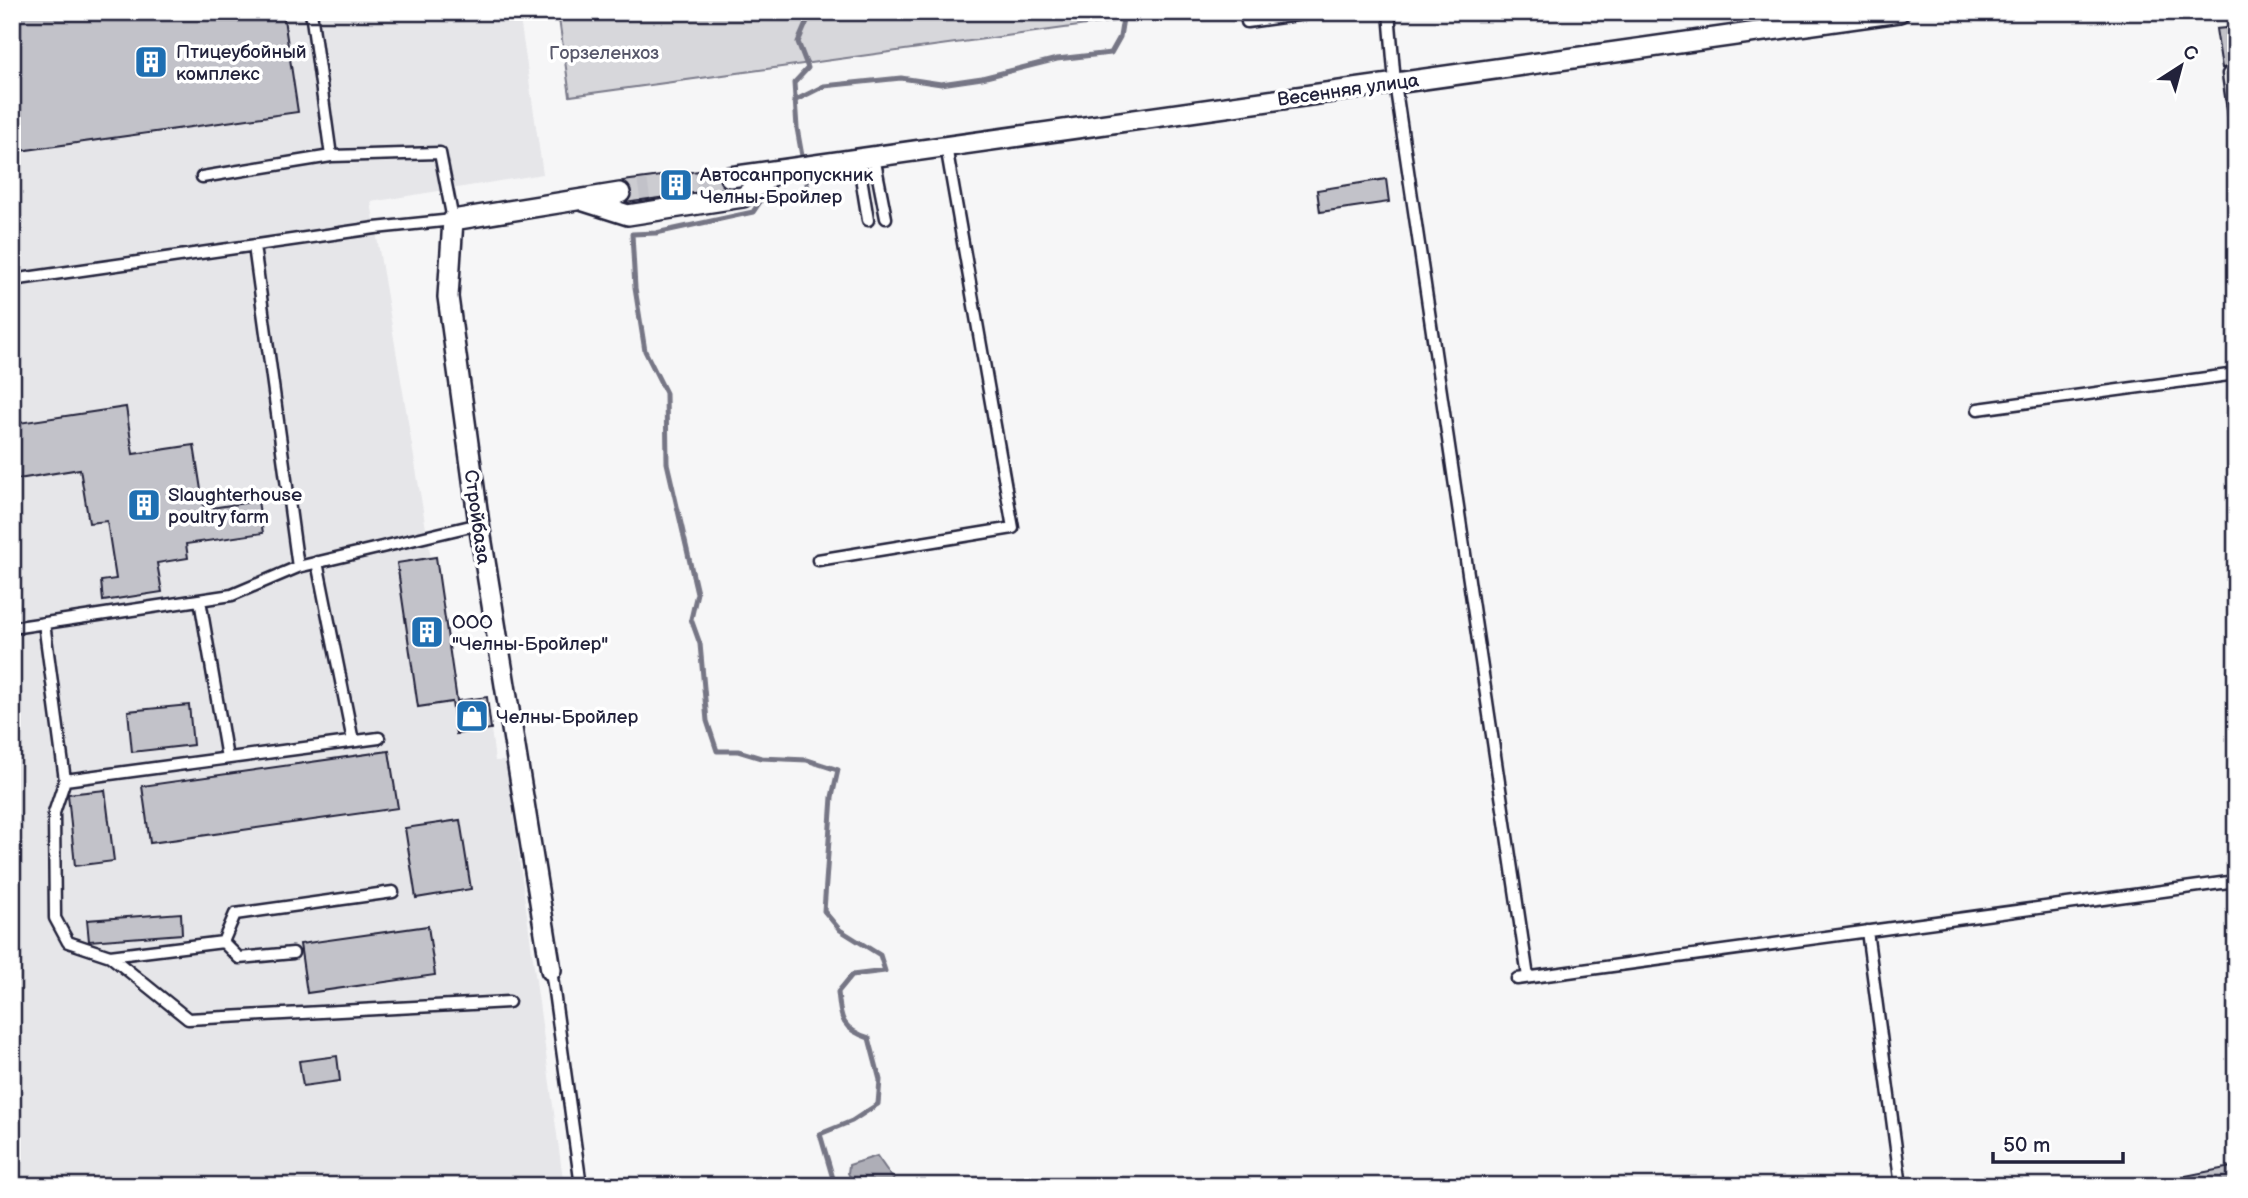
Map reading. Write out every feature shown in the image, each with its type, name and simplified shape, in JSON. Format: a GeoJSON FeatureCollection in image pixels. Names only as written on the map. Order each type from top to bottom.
{"type":"FeatureCollection","features":[{"type":"Feature","properties":{"kind":"street","name":"Весенняя улица"},"geometry":{"type":"LineString","coordinates":[[730,177],[1899,12]]}},
{"type":"Feature","properties":{"kind":"street"},"geometry":{"type":"LineString","coordinates":[[579,199],[628,215],[743,197],[789,169]]}},
{"type":"Feature","properties":{"kind":"street"},"geometry":{"type":"LineString","coordinates":[[453,220],[615,193]]}},
{"type":"Feature","properties":{"kind":"street","name":"Стройбаза"},"geometry":{"type":"LineString","coordinates":[[453,220],[448,297],[479,524],[551,970]]}},
{"type":"Feature","properties":{"kind":"lane"},"geometry":{"type":"LineString","coordinates":[[311,12],[331,156]]}},
{"type":"Feature","properties":{"kind":"lane"},"geometry":{"type":"LineString","coordinates":[[1247,22],[1319,12]]}},
{"type":"Feature","properties":{"kind":"lane"},"geometry":{"type":"LineString","coordinates":[[1389,12],[1395,83],[1528,977]]}},
{"type":"Feature","properties":{"kind":"lane"},"geometry":{"type":"LineString","coordinates":[[2228,75],[2236,128]]}},
{"type":"Feature","properties":{"kind":"lane"},"geometry":{"type":"LineString","coordinates":[[818,560],[1013,528],[946,146]]}},
{"type":"Feature","properties":{"kind":"lane"},"geometry":{"type":"LineString","coordinates":[[12,280],[453,220],[440,153],[331,156],[202,177]]}},
{"type":"Feature","properties":{"kind":"lane"},"geometry":{"type":"LineString","coordinates":[[866,158],[886,218]]}},
{"type":"Feature","properties":{"kind":"lane"},"geometry":{"type":"LineString","coordinates":[[866,158],[867,220]]}},
{"type":"Feature","properties":{"kind":"lane"},"geometry":{"type":"LineString","coordinates":[[254,246],[298,566]]}},
{"type":"Feature","properties":{"kind":"lane"},"geometry":{"type":"LineString","coordinates":[[1978,409],[2236,374]]}},
{"type":"Feature","properties":{"kind":"lane"},"geometry":{"type":"LineString","coordinates":[[12,628],[232,595],[298,566],[479,524]]}},
{"type":"Feature","properties":{"kind":"lane"},"geometry":{"type":"LineString","coordinates":[[317,562],[353,741]]}},
{"type":"Feature","properties":{"kind":"lane"},"geometry":{"type":"LineString","coordinates":[[200,600],[227,758]]}},
{"type":"Feature","properties":{"kind":"lane"},"geometry":{"type":"LineString","coordinates":[[44,623],[65,780],[54,813],[55,918],[68,942],[110,957],[188,1019],[509,1002]]}},
{"type":"Feature","properties":{"kind":"lane"},"geometry":{"type":"LineString","coordinates":[[65,780],[379,738]]}},
{"type":"Feature","properties":{"kind":"lane"},"geometry":{"type":"LineString","coordinates":[[1517,979],[2236,881]]}},
{"type":"Feature","properties":{"kind":"lane"},"geometry":{"type":"LineString","coordinates":[[223,942],[235,914],[393,892]]}},
{"type":"Feature","properties":{"kind":"lane"},"geometry":{"type":"LineString","coordinates":[[1867,931],[1901,1186]]}},
{"type":"Feature","properties":{"kind":"lane"},"geometry":{"type":"LineString","coordinates":[[110,957],[223,942]]}},
{"type":"Feature","properties":{"kind":"lane"},"geometry":{"type":"LineString","coordinates":[[223,942],[239,958],[293,953]]}},
{"type":"Feature","properties":{"kind":"lane"},"geometry":{"type":"LineString","coordinates":[[551,970],[581,1186]]}},
{"type":"Feature","properties":{"kind":"shaded area","name":"Челны-Бройлер"},"geometry":{"type":"Polygon","coordinates":[[[12,12],[519,12],[543,174],[371,202],[431,558],[456,733],[491,729],[495,761],[506,761],[564,1186],[12,1186],[12,12]]]}},
{"type":"Feature","properties":{"kind":"shaded area"},"geometry":{"type":"Polygon","coordinates":[[[877,1156],[898,1186],[855,1186],[848,1173],[849,1165],[877,1156]]]}},
{"type":"Feature","properties":{"kind":"green space","name":"Горзеленхоз"},"geometry":{"type":"Polygon","coordinates":[[[558,12],[1181,12],[570,96],[558,12]]]}},
{"type":"Feature","properties":{"kind":"building","name":"Птицеубойный комплекс"},"geometry":{"type":"Polygon","coordinates":[[[12,12],[283,12],[298,112],[12,152],[12,12]]]}},
{"type":"Feature","properties":{"kind":"building"},"geometry":{"type":"Polygon","coordinates":[[[2236,27],[2236,66],[2222,68],[2216,29],[2236,27]]]}},
{"type":"Feature","properties":{"kind":"building","name":"Автосанпропускник Челны-Бройлер"},"geometry":{"type":"Polygon","coordinates":[[[722,168],[718,178],[724,188],[628,202],[632,190],[623,181],[722,168]]]}},
{"type":"Feature","properties":{"kind":"building"},"geometry":{"type":"Polygon","coordinates":[[[1386,179],[1389,202],[1320,212],[1317,190],[1386,179]]]}},
{"type":"Feature","properties":{"kind":"building","name":"Slaughterhouse poultry farm"},"geometry":{"type":"Polygon","coordinates":[[[126,407],[133,454],[194,445],[204,509],[258,501],[263,533],[186,544],[188,558],[157,563],[162,592],[103,601],[101,581],[116,579],[107,521],[89,523],[80,469],[12,480],[12,424],[126,407]]]}},
{"type":"Feature","properties":{"kind":"building","name":"ООО \"Челны-Бройлер\""},"geometry":{"type":"Polygon","coordinates":[[[436,557],[457,701],[487,697],[491,729],[456,734],[452,702],[418,707],[397,563],[436,557]]]}},
{"type":"Feature","properties":{"kind":"building"},"geometry":{"type":"Polygon","coordinates":[[[189,705],[193,745],[132,752],[128,711],[189,705]]]}},
{"type":"Feature","properties":{"kind":"building"},"geometry":{"type":"Polygon","coordinates":[[[389,751],[398,808],[150,843],[142,786],[389,751]]]}},
{"type":"Feature","properties":{"kind":"building"},"geometry":{"type":"Polygon","coordinates":[[[105,790],[114,861],[75,866],[68,794],[105,790]]]}},
{"type":"Feature","properties":{"kind":"building"},"geometry":{"type":"Polygon","coordinates":[[[460,820],[471,889],[416,898],[405,828],[460,820]]]}},
{"type":"Feature","properties":{"kind":"building"},"geometry":{"type":"Polygon","coordinates":[[[181,913],[182,934],[89,941],[87,920],[181,913]]]}},
{"type":"Feature","properties":{"kind":"building"},"geometry":{"type":"Polygon","coordinates":[[[428,926],[435,975],[307,993],[300,944],[428,926]]]}},
{"type":"Feature","properties":{"kind":"building"},"geometry":{"type":"Polygon","coordinates":[[[337,1056],[340,1081],[303,1086],[299,1061],[337,1056]]]}},
{"type":"Feature","properties":{"kind":"building"},"geometry":{"type":"Polygon","coordinates":[[[2236,1166],[2236,1186],[2170,1186],[2170,1179],[2236,1166]]]}},
{"type":"Feature","properties":{"kind":"waterway"},"geometry":{"type":"LineString","coordinates":[[811,12],[798,42],[808,68],[794,83],[797,128],[809,195],[782,198],[768,190],[753,212],[656,233],[632,234],[635,288],[645,351],[666,393],[667,463],[697,593],[691,619],[700,644],[707,721],[717,751],[738,751],[761,758],[807,760],[838,770],[832,797],[824,911],[840,930],[880,955],[885,971],[852,975],[838,992],[844,1022],[853,1031],[869,1038],[880,1080],[878,1104],[852,1121],[820,1134],[834,1182],[854,1184]]}},
{"type":"Feature","properties":{"kind":"waterway"},"geometry":{"type":"LineString","coordinates":[[794,101],[824,86],[901,78],[941,84],[982,78],[1057,59],[1111,53],[1120,37],[1124,12]]}},
{"type":"Feature","properties":{"kind":"tunnel"},"geometry":{"type":"LineString","coordinates":[[620,193],[730,177]]}},
{"type":"Feature","properties":{"kind":"place","name":"Птицеубойный комплекс"},"geometry":{"type":"Point","coordinates":[151,62]}},
{"type":"Feature","properties":{"kind":"place","name":"Автосанпропускник Челны-Бройлер"},"geometry":{"type":"Point","coordinates":[676,185]}},
{"type":"Feature","properties":{"kind":"place","name":"Slaughterhouse poultry farm"},"geometry":{"type":"Point","coordinates":[144,505]}},
{"type":"Feature","properties":{"kind":"place","name":"ООО \"Челны-Бройлер\""},"geometry":{"type":"Point","coordinates":[427,632]}},
{"type":"Feature","properties":{"kind":"place","name":"Челны-Бройлер"},"geometry":{"type":"Point","coordinates":[472,716]}}]}
